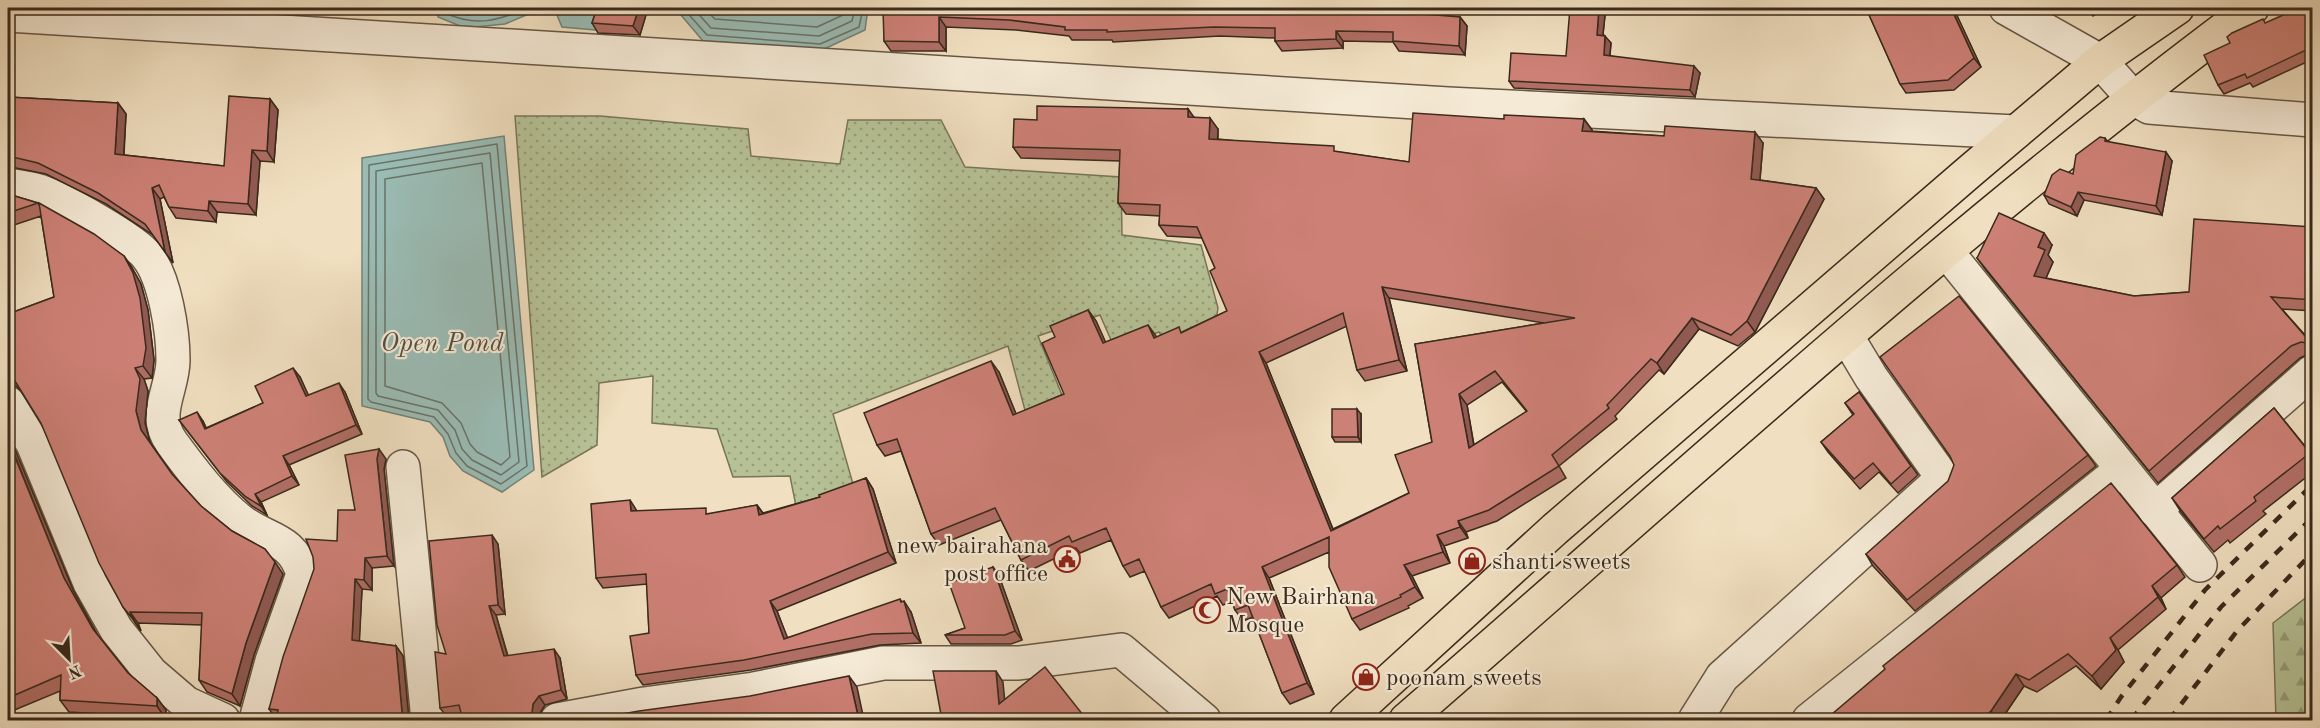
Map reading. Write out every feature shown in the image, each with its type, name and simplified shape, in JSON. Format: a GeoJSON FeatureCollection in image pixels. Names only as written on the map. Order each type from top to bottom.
{"type":"FeatureCollection","features":[{"type":"Feature","properties":{"kind":"main road"},"geometry":{"type":"LineString","coordinates":[[1346,720],[1555,530],[2016,132],[2100,61],[2177,8]]}},
{"type":"Feature","properties":{"kind":"main road"},"geometry":{"type":"LineString","coordinates":[[1406,720],[1730,435],[1947,252],[2132,97],[2252,8]]}},
{"type":"Feature","properties":{"kind":"street"},"geometry":{"type":"LineString","coordinates":[[2006,8],[2100,61],[2132,97],[2149,107],[2313,120]]}},
{"type":"Feature","properties":{"kind":"street"},"geometry":{"type":"LineString","coordinates":[[8,15],[91,14],[236,18],[1448,104],[2016,132]]}},
{"type":"Feature","properties":{"kind":"street"},"geometry":{"type":"LineString","coordinates":[[8,185],[40,192],[130,239],[148,257],[164,290],[173,360],[169,387],[161,410],[170,441],[241,522],[288,546],[299,560],[303,574],[269,672],[256,720]]}},
{"type":"Feature","properties":{"kind":"street"},"geometry":{"type":"LineString","coordinates":[[1947,252],[2200,566]]}},
{"type":"Feature","properties":{"kind":"street"},"geometry":{"type":"LineString","coordinates":[[1695,720],[1722,677],[1943,478],[1871,377],[1847,337]]}},
{"type":"Feature","properties":{"kind":"street"},"geometry":{"type":"LineString","coordinates":[[2155,510],[2313,372]]}},
{"type":"Feature","properties":{"kind":"street"},"geometry":{"type":"LineString","coordinates":[[8,403],[20,448],[116,629],[151,673],[186,703],[223,720]]}},
{"type":"Feature","properties":{"kind":"street"},"geometry":{"type":"LineString","coordinates":[[403,468],[428,720]]}},
{"type":"Feature","properties":{"kind":"street"},"geometry":{"type":"LineString","coordinates":[[1809,720],[2121,470]]}},
{"type":"Feature","properties":{"kind":"street"},"geometry":{"type":"LineString","coordinates":[[557,720],[611,716],[883,663],[1020,663],[1121,650],[1204,720]]}},
{"type":"Feature","properties":{"kind":"green space"},"geometry":{"type":"Polygon","coordinates":[[[515,116],[600,116],[748,129],[751,156],[840,164],[848,120],[941,120],[965,167],[1121,177],[1122,235],[1201,245],[1218,308],[1215,326],[1165,343],[1159,332],[1115,349],[1100,315],[1038,336],[1064,400],[1027,418],[1008,346],[833,414],[855,491],[796,506],[790,476],[733,477],[717,429],[652,423],[653,376],[599,383],[597,445],[542,477],[515,116]]]}},
{"type":"Feature","properties":{"kind":"green space"},"geometry":{"type":"Polygon","coordinates":[[[2312,593],[2312,720],[2276,720],[2273,623],[2312,593]]]}},
{"type":"Feature","properties":{"kind":"water"},"geometry":{"type":"Polygon","coordinates":[[[436,8],[543,8],[505,24],[465,28],[438,17],[436,8]]]}},
{"type":"Feature","properties":{"kind":"water"},"geometry":{"type":"Polygon","coordinates":[[[554,8],[634,8],[618,32],[562,27],[554,8]]]}},
{"type":"Feature","properties":{"kind":"water"},"geometry":{"type":"Polygon","coordinates":[[[675,8],[868,8],[865,30],[822,50],[703,41],[675,8]]]}},
{"type":"Feature","properties":{"kind":"water","name":"Open Pond"},"geometry":{"type":"Polygon","coordinates":[[[504,136],[534,470],[502,492],[463,471],[450,456],[443,437],[430,422],[362,406],[362,158],[504,136]]]}},
{"type":"Feature","properties":{"kind":"building"},"geometry":{"type":"Polygon","coordinates":[[[597,8],[639,8],[633,26],[592,23],[597,8]]]}},
{"type":"Feature","properties":{"kind":"building"},"geometry":{"type":"Polygon","coordinates":[[[1412,8],[1412,13],[1460,17],[1459,46],[1393,41],[1393,32],[1336,31],[1336,39],[1275,41],[1275,28],[1214,27],[1107,32],[1107,30],[1065,30],[1065,27],[1009,20],[939,17],[939,42],[884,41],[883,9],[1412,8]]]}},
{"type":"Feature","properties":{"kind":"building"},"geometry":{"type":"Polygon","coordinates":[[[1570,8],[1599,8],[1597,35],[1605,36],[1604,55],[1694,66],[1690,90],[1509,81],[1511,53],[1566,56],[1570,8]]]}},
{"type":"Feature","properties":{"kind":"building"},"geometry":{"type":"Polygon","coordinates":[[[1866,8],[1951,8],[1974,58],[1948,80],[1900,84],[1866,8]]]}},
{"type":"Feature","properties":{"kind":"building"},"geometry":{"type":"Polygon","coordinates":[[[2299,8],[2313,8],[2313,58],[2308,49],[2247,78],[2245,74],[2218,85],[2204,55],[2230,43],[2227,37],[2232,33],[2263,19],[2265,23],[2299,8]]]}},
{"type":"Feature","properties":{"kind":"building"},"geometry":{"type":"Polygon","coordinates":[[[229,96],[270,99],[267,151],[252,150],[248,204],[209,201],[208,211],[169,207],[159,185],[152,188],[165,252],[145,224],[98,193],[38,163],[8,156],[8,97],[118,103],[115,154],[224,166],[229,96]]]}},
{"type":"Feature","properties":{"kind":"building"},"geometry":{"type":"Polygon","coordinates":[[[1037,106],[1188,109],[1188,117],[1210,118],[1209,139],[1334,146],[1334,151],[1409,162],[1413,113],[1504,119],[1504,115],[1584,119],[1582,131],[1664,136],[1665,126],[1755,132],[1751,179],[1816,188],[1747,321],[1731,335],[1692,318],[1657,363],[1651,359],[1607,405],[1609,408],[1552,455],[1559,466],[1489,510],[1458,521],[1460,527],[1437,535],[1443,552],[1404,565],[1415,587],[1400,595],[1401,597],[1352,619],[1329,567],[1329,537],[1262,567],[1307,683],[1282,693],[1248,605],[1235,610],[1227,589],[1215,594],[1211,584],[1161,607],[1139,559],[1123,566],[1106,528],[1072,542],[1069,536],[1021,560],[995,508],[931,534],[897,439],[877,445],[864,413],[991,361],[1013,415],[1064,394],[1042,343],[1055,337],[1050,326],[1088,310],[1103,343],[1148,325],[1154,338],[1179,327],[1181,333],[1227,311],[1210,271],[1215,268],[1197,227],[1159,225],[1160,205],[1118,203],[1120,150],[1013,147],[1014,119],[1037,120],[1037,106]],[[1382,287],[1399,360],[1357,370],[1343,313],[1259,352],[1331,531],[1409,493],[1395,455],[1432,442],[1415,344],[1575,318],[1382,287]],[[1495,371],[1459,394],[1469,448],[1527,411],[1495,371]]]}},
{"type":"Feature","properties":{"kind":"building"},"geometry":{"type":"Polygon","coordinates":[[[2100,137],[2105,138],[2105,141],[2166,152],[2156,206],[2078,192],[2071,207],[2044,195],[2052,175],[2060,169],[2073,174],[2076,155],[2100,137]]]}},
{"type":"Feature","properties":{"kind":"building"},"geometry":{"type":"Polygon","coordinates":[[[8,194],[38,203],[8,213],[8,194]]]}},
{"type":"Feature","properties":{"kind":"building"},"geometry":{"type":"Polygon","coordinates":[[[39,203],[94,234],[124,256],[133,273],[140,298],[146,348],[143,366],[135,368],[140,379],[136,411],[141,430],[172,474],[201,506],[232,531],[265,549],[275,562],[246,643],[232,694],[199,680],[202,613],[130,612],[133,619],[123,607],[99,563],[41,423],[15,381],[8,374],[8,314],[54,297],[39,203]]]}},
{"type":"Feature","properties":{"kind":"building"},"geometry":{"type":"Polygon","coordinates":[[[1999,213],[2044,233],[2038,247],[2045,250],[2034,276],[2134,296],[2189,292],[2194,219],[2313,227],[2313,300],[2271,297],[2312,344],[2301,342],[2291,346],[2149,471],[1977,258],[1999,213]]]}},
{"type":"Feature","properties":{"kind":"building"},"geometry":{"type":"Polygon","coordinates":[[[1959,296],[2088,455],[1907,600],[1866,554],[1948,481],[1954,465],[1880,357],[1959,296]]]}},
{"type":"Feature","properties":{"kind":"building"},"geometry":{"type":"Polygon","coordinates":[[[293,368],[306,396],[339,383],[356,425],[283,456],[292,476],[255,494],[261,506],[246,497],[220,473],[179,420],[197,412],[205,429],[263,403],[255,386],[293,368]]]}},
{"type":"Feature","properties":{"kind":"building"},"geometry":{"type":"Polygon","coordinates":[[[1859,392],[1911,466],[1891,484],[1873,463],[1854,479],[1821,442],[1854,414],[1845,403],[1859,392]]]}},
{"type":"Feature","properties":{"kind":"building"},"geometry":{"type":"Polygon","coordinates":[[[2274,408],[2310,453],[2254,497],[2256,501],[2220,529],[2218,526],[2204,539],[2172,498],[2274,408]]]}},
{"type":"Feature","properties":{"kind":"building"},"geometry":{"type":"Polygon","coordinates":[[[1332,409],[1357,409],[1358,437],[1332,437],[1332,409]]]}},
{"type":"Feature","properties":{"kind":"building"},"geometry":{"type":"Polygon","coordinates":[[[8,440],[64,578],[93,629],[128,673],[157,698],[157,706],[60,700],[61,675],[8,698],[8,440]]]}},
{"type":"Feature","properties":{"kind":"building"},"geometry":{"type":"Polygon","coordinates":[[[379,449],[377,459],[387,556],[365,558],[364,580],[355,579],[352,640],[396,646],[402,712],[405,720],[305,720],[277,716],[278,710],[269,709],[283,657],[314,569],[313,557],[306,539],[337,541],[338,510],[355,510],[345,455],[379,449]]]}},
{"type":"Feature","properties":{"kind":"building"},"geometry":{"type":"Polygon","coordinates":[[[866,478],[888,552],[770,601],[784,639],[900,599],[901,602],[904,601],[913,633],[872,634],[744,660],[636,675],[630,636],[649,633],[646,574],[596,578],[591,504],[630,500],[631,511],[706,508],[706,514],[757,505],[759,515],[820,497],[819,495],[866,478]]]}},
{"type":"Feature","properties":{"kind":"building"},"geometry":{"type":"Polygon","coordinates":[[[2111,483],[2177,565],[2152,586],[2158,597],[2110,638],[2116,650],[2092,676],[2068,654],[2029,680],[2016,674],[1991,711],[1979,720],[1825,720],[1885,669],[1883,666],[2111,483]]]}},
{"type":"Feature","properties":{"kind":"building"},"geometry":{"type":"Polygon","coordinates":[[[492,535],[498,605],[489,606],[504,656],[554,649],[561,690],[539,696],[533,704],[532,713],[499,720],[463,720],[459,705],[440,708],[435,652],[446,654],[437,625],[429,541],[492,535]]]}},
{"type":"Feature","properties":{"kind":"building"},"geometry":{"type":"Polygon","coordinates":[[[993,567],[1015,631],[1005,635],[945,635],[965,628],[949,583],[993,567]]]}},
{"type":"Feature","properties":{"kind":"building"},"geometry":{"type":"Polygon","coordinates":[[[1045,667],[1087,720],[942,720],[933,671],[996,671],[999,704],[1045,667]]]}},
{"type":"Feature","properties":{"kind":"building"},"geometry":{"type":"Polygon","coordinates":[[[849,676],[859,720],[588,720],[750,696],[849,676]]]}},
{"type":"Feature","properties":{"kind":"railway"},"geometry":{"type":"LineString","coordinates":[[2106,720],[2121,697],[2205,590],[2312,485]]}},
{"type":"Feature","properties":{"kind":"railway"},"geometry":{"type":"LineString","coordinates":[[2131,720],[2221,607],[2312,518]]}},
{"type":"Feature","properties":{"kind":"railway"},"geometry":{"type":"LineString","coordinates":[[2169,720],[2237,631],[2312,553]]}},
{"type":"Feature","properties":{"kind":"place","name":"new bairahana post office"},"geometry":{"type":"Point","coordinates":[1067,559]}},
{"type":"Feature","properties":{"kind":"place","name":"shanti sweets"},"geometry":{"type":"Point","coordinates":[1472,561]}},
{"type":"Feature","properties":{"kind":"place","name":"New Bairhana Mosque"},"geometry":{"type":"Point","coordinates":[1207,610]}},
{"type":"Feature","properties":{"kind":"place","name":"poonam sweets"},"geometry":{"type":"Point","coordinates":[1366,677]}}]}
